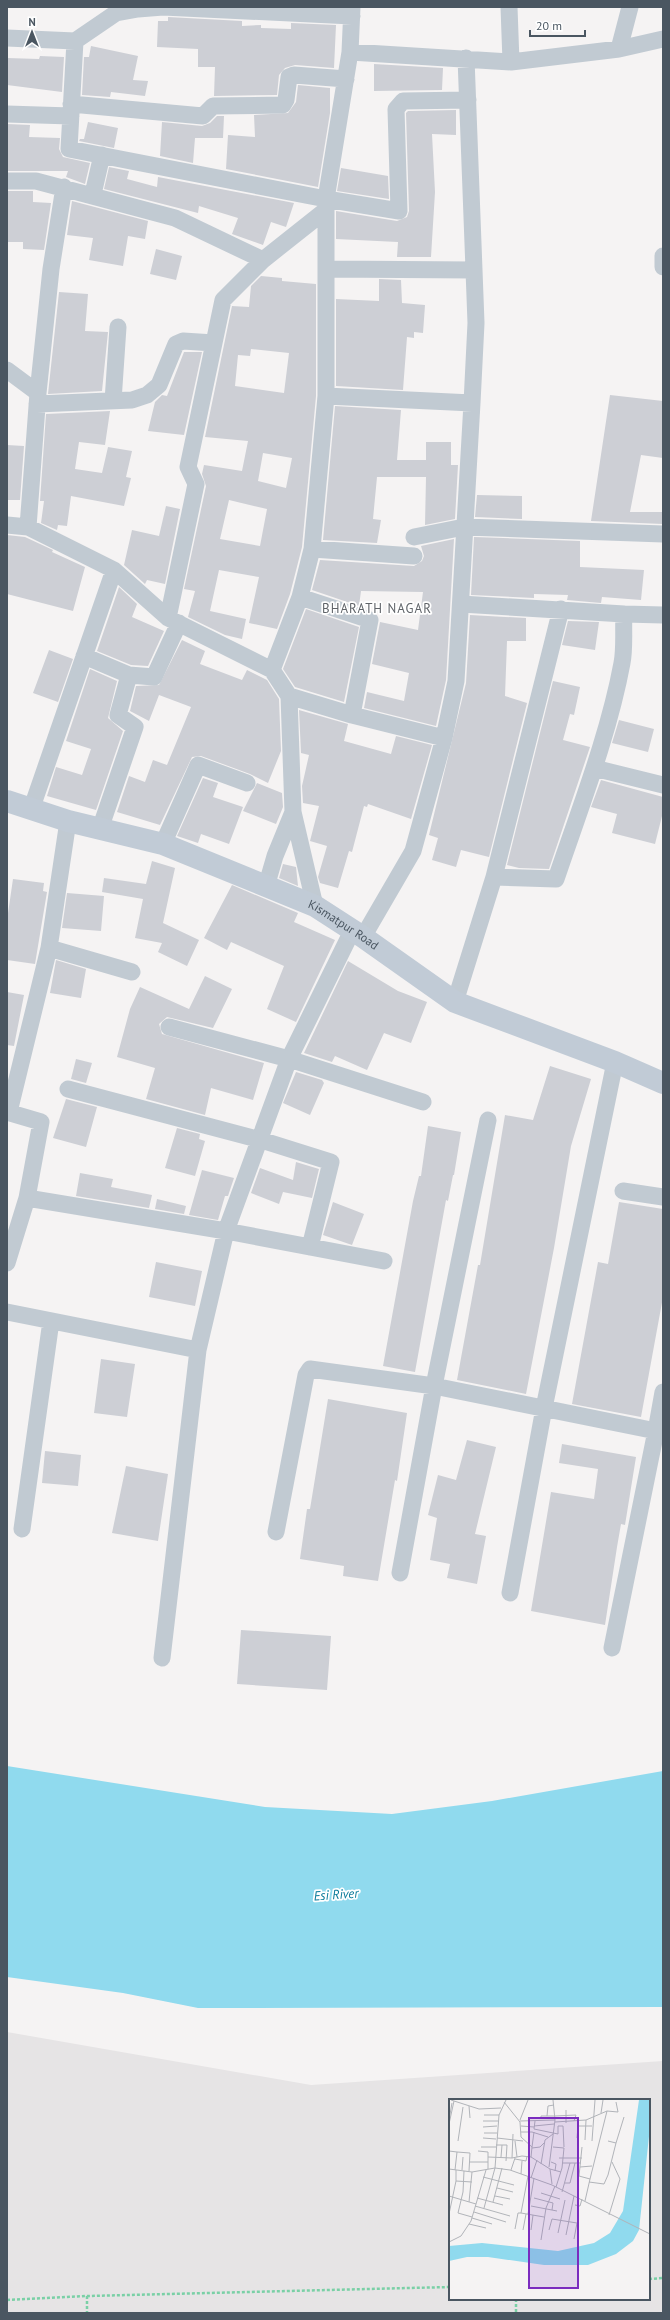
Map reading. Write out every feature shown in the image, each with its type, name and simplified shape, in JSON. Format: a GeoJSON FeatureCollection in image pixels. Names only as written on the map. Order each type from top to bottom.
{"type":"FeatureCollection","features":[{"type":"Feature","properties":{"kind":"street"},"geometry":{"type":"LineString","coordinates":[[7,38],[75,41],[116,13],[163,7],[352,12],[350,52],[326,204],[326,396],[312,549],[300,597],[272,670]]}},
{"type":"Feature","properties":{"kind":"street"},"geometry":{"type":"LineString","coordinates":[[509,7],[511,62]]}},
{"type":"Feature","properties":{"kind":"street"},"geometry":{"type":"LineString","coordinates":[[619,49],[630,7]]}},
{"type":"Feature","properties":{"kind":"street"},"geometry":{"type":"LineString","coordinates":[[350,52],[466,58],[511,62],[619,49],[663,39]]}},
{"type":"Feature","properties":{"kind":"street"},"geometry":{"type":"LineString","coordinates":[[75,41],[69,149],[326,204],[399,210],[396,109],[398,105],[403,101],[468,100]]}},
{"type":"Feature","properties":{"kind":"street"},"geometry":{"type":"LineString","coordinates":[[162,1658],[198,1350],[226,1231],[261,1140],[289,1059],[357,934],[413,851],[444,738],[456,681],[476,323],[466,58]]}},
{"type":"Feature","properties":{"kind":"street"},"geometry":{"type":"LineString","coordinates":[[7,114],[71,110],[203,116],[213,106],[283,105],[286,100],[289,77],[294,75],[346,79]]}},
{"type":"Feature","properties":{"kind":"street"},"geometry":{"type":"LineString","coordinates":[[93,194],[102,155]]}},
{"type":"Feature","properties":{"kind":"street"},"geometry":{"type":"LineString","coordinates":[[7,181],[36,181],[64,187],[174,218],[263,260]]}},
{"type":"Feature","properties":{"kind":"street"},"geometry":{"type":"LineString","coordinates":[[28,527],[38,398],[51,269],[64,187]]}},
{"type":"Feature","properties":{"kind":"street"},"geometry":{"type":"LineString","coordinates":[[84,656],[129,675],[154,677],[174,620],[196,484],[188,467],[223,300],[263,260],[326,204]]}},
{"type":"Feature","properties":{"kind":"street"},"geometry":{"type":"LineString","coordinates":[[663,256],[663,267]]}},
{"type":"Feature","properties":{"kind":"street"},"geometry":{"type":"LineString","coordinates":[[327,269],[474,270]]}},
{"type":"Feature","properties":{"kind":"street"},"geometry":{"type":"LineString","coordinates":[[113,401],[118,327]]}},
{"type":"Feature","properties":{"kind":"street"},"geometry":{"type":"LineString","coordinates":[[7,370],[38,398],[113,401],[132,400],[147,395],[159,385],[176,344],[183,341],[214,343]]}},
{"type":"Feature","properties":{"kind":"street"},"geometry":{"type":"LineString","coordinates":[[326,396],[472,403]]}},
{"type":"Feature","properties":{"kind":"street"},"geometry":{"type":"LineString","coordinates":[[7,525],[28,527],[114,570],[174,620],[272,670],[289,696],[293,812],[315,906]]}},
{"type":"Feature","properties":{"kind":"street"},"geometry":{"type":"LineString","coordinates":[[414,537],[464,527],[663,534]]}},
{"type":"Feature","properties":{"kind":"street"},"geometry":{"type":"LineString","coordinates":[[312,549],[414,556]]}},
{"type":"Feature","properties":{"kind":"street"},"geometry":{"type":"LineString","coordinates":[[31,810],[114,570]]}},
{"type":"Feature","properties":{"kind":"street"},"geometry":{"type":"LineString","coordinates":[[300,597],[370,620],[352,716]]}},
{"type":"Feature","properties":{"kind":"street"},"geometry":{"type":"LineString","coordinates":[[461,604],[663,615]]}},
{"type":"Feature","properties":{"kind":"street"},"geometry":{"type":"LineString","coordinates":[[455,1002],[494,877],[561,609]]}},
{"type":"Feature","properties":{"kind":"street"},"geometry":{"type":"LineString","coordinates":[[494,877],[556,879],[594,768],[622,662],[624,614]]}},
{"type":"Feature","properties":{"kind":"street"},"geometry":{"type":"LineString","coordinates":[[100,829],[135,727],[118,716],[129,675]]}},
{"type":"Feature","properties":{"kind":"street"},"geometry":{"type":"LineString","coordinates":[[289,696],[352,716],[444,738]]}},
{"type":"Feature","properties":{"kind":"street"},"geometry":{"type":"LineString","coordinates":[[163,844],[198,765],[247,783]]}},
{"type":"Feature","properties":{"kind":"street"},"geometry":{"type":"LineString","coordinates":[[594,768],[663,785]]}},
{"type":"Feature","properties":{"kind":"street","name":"Kismatpur Road"},"geometry":{"type":"LineString","coordinates":[[7,801],[68,821],[163,844],[315,906],[455,1002],[614,1062],[663,1083]]}},
{"type":"Feature","properties":{"kind":"street"},"geometry":{"type":"LineString","coordinates":[[266,887],[275,856],[293,812]]}},
{"type":"Feature","properties":{"kind":"street"},"geometry":{"type":"LineString","coordinates":[[7,1263],[27,1198],[41,1122],[8,1112],[50,948],[68,821]]}},
{"type":"Feature","properties":{"kind":"street"},"geometry":{"type":"LineString","coordinates":[[50,948],[132,972]]}},
{"type":"Feature","properties":{"kind":"street"},"geometry":{"type":"LineString","coordinates":[[169,1027],[289,1059],[423,1102]]}},
{"type":"Feature","properties":{"kind":"street"},"geometry":{"type":"LineString","coordinates":[[510,1593],[544,1408],[614,1062]]}},
{"type":"Feature","properties":{"kind":"street"},"geometry":{"type":"LineString","coordinates":[[68,1089],[261,1140],[331,1162],[310,1247]]}},
{"type":"Feature","properties":{"kind":"street"},"geometry":{"type":"LineString","coordinates":[[400,1573],[434,1386],[488,1120]]}},
{"type":"Feature","properties":{"kind":"street"},"geometry":{"type":"LineString","coordinates":[[623,1191],[663,1198]]}},
{"type":"Feature","properties":{"kind":"street"},"geometry":{"type":"LineString","coordinates":[[27,1198],[226,1231],[384,1260]]}},
{"type":"Feature","properties":{"kind":"street"},"geometry":{"type":"LineString","coordinates":[[7,1312],[198,1350]]}},
{"type":"Feature","properties":{"kind":"street"},"geometry":{"type":"LineString","coordinates":[[22,1529],[51,1321]]}},
{"type":"Feature","properties":{"kind":"street"},"geometry":{"type":"LineString","coordinates":[[276,1532],[306,1375],[310,1369],[434,1386],[656,1431]]}},
{"type":"Feature","properties":{"kind":"street"},"geometry":{"type":"LineString","coordinates":[[612,1648],[663,1392]]}},
{"type":"Feature","properties":{"kind":"path"},"geometry":{"type":"LineString","coordinates":[[650,2279],[663,2278]]}},
{"type":"Feature","properties":{"kind":"path"},"geometry":{"type":"LineString","coordinates":[[7,2300],[87,2296],[449,2287]]}},
{"type":"Feature","properties":{"kind":"path"},"geometry":{"type":"LineString","coordinates":[[87,2296],[87,2313]]}},
{"type":"Feature","properties":{"kind":"path"},"geometry":{"type":"LineString","coordinates":[[516,2300],[516,2313]]}},
{"type":"Feature","properties":{"kind":"shaded area"},"geometry":{"type":"Polygon","coordinates":[[[7,2032],[311,2085],[663,2061],[663,2313],[7,2313],[7,2032]]]}},
{"type":"Feature","properties":{"kind":"water","name":"Esi River"},"geometry":{"type":"Polygon","coordinates":[[[7,1766],[265,1807],[392,1814],[492,1801],[663,1771],[663,2007],[198,2008],[123,1993],[7,1977],[7,1766]]]}},
{"type":"Feature","properties":{"kind":"building"},"geometry":{"type":"Polygon","coordinates":[[[168,17],[242,21],[242,26],[261,25],[261,28],[291,29],[291,23],[336,25],[334,68],[295,65],[285,68],[279,75],[277,95],[214,96],[215,67],[198,67],[198,49],[157,47],[158,21],[168,21],[168,17]]]}},
{"type":"Feature","properties":{"kind":"building"},"geometry":{"type":"Polygon","coordinates":[[[91,46],[138,56],[133,80],[148,81],[145,96],[111,92],[110,97],[82,95],[84,57],[89,57],[91,46]]]}},
{"type":"Feature","properties":{"kind":"building"},"geometry":{"type":"Polygon","coordinates":[[[40,56],[64,57],[62,92],[7,85],[7,58],[39,59],[40,56]]]}},
{"type":"Feature","properties":{"kind":"building"},"geometry":{"type":"Polygon","coordinates":[[[374,64],[443,68],[442,90],[374,91],[374,64]]]}},
{"type":"Feature","properties":{"kind":"building"},"geometry":{"type":"Polygon","coordinates":[[[298,85],[330,88],[330,113],[318,187],[226,169],[228,135],[255,137],[254,115],[288,113],[296,102],[298,85]]]}},
{"type":"Feature","properties":{"kind":"building"},"geometry":{"type":"Polygon","coordinates":[[[456,110],[456,135],[432,134],[435,192],[431,257],[397,257],[398,242],[336,239],[336,211],[397,221],[407,217],[409,211],[406,113],[408,111],[456,110]]]}},
{"type":"Feature","properties":{"kind":"building"},"geometry":{"type":"Polygon","coordinates":[[[217,116],[224,116],[223,138],[195,138],[193,163],[160,156],[162,122],[202,126],[210,123],[217,116]]]}},
{"type":"Feature","properties":{"kind":"building"},"geometry":{"type":"Polygon","coordinates":[[[88,122],[118,128],[114,148],[79,141],[80,139],[84,139],[88,122]]]}},
{"type":"Feature","properties":{"kind":"building"},"geometry":{"type":"Polygon","coordinates":[[[7,124],[30,125],[29,137],[60,138],[59,149],[63,157],[90,163],[85,184],[66,177],[68,171],[7,171],[7,124]]]}},
{"type":"Feature","properties":{"kind":"building"},"geometry":{"type":"Polygon","coordinates":[[[109,167],[129,171],[127,179],[157,187],[158,177],[294,203],[286,227],[271,222],[263,245],[232,234],[238,218],[199,206],[198,213],[104,189],[109,167]]]}},
{"type":"Feature","properties":{"kind":"building"},"geometry":{"type":"Polygon","coordinates":[[[341,168],[388,176],[389,199],[337,191],[341,168]]]}},
{"type":"Feature","properties":{"kind":"building"},"geometry":{"type":"Polygon","coordinates":[[[7,191],[33,191],[33,202],[51,203],[44,250],[23,249],[23,242],[7,242],[7,191]]]}},
{"type":"Feature","properties":{"kind":"building"},"geometry":{"type":"Polygon","coordinates":[[[72,201],[148,221],[145,239],[128,236],[123,266],[89,260],[93,238],[67,235],[72,201]]]}},
{"type":"Feature","properties":{"kind":"building"},"geometry":{"type":"Polygon","coordinates":[[[156,249],[182,256],[176,280],[150,274],[156,249]]]}},
{"type":"Feature","properties":{"kind":"building"},"geometry":{"type":"Polygon","coordinates":[[[261,276],[282,278],[282,281],[316,284],[316,396],[302,547],[290,594],[277,629],[249,623],[259,577],[219,570],[210,611],[246,619],[242,639],[225,635],[188,617],[195,591],[184,589],[206,486],[202,474],[204,465],[242,471],[248,441],[205,437],[232,306],[249,307],[251,286],[261,276]],[[251,349],[250,356],[238,355],[235,386],[284,393],[289,353],[251,349]],[[263,453],[258,481],[286,488],[292,458],[263,453]],[[229,500],[220,539],[260,546],[267,509],[229,500]]]}},
{"type":"Feature","properties":{"kind":"building"},"geometry":{"type":"Polygon","coordinates":[[[379,279],[401,280],[402,303],[425,305],[423,333],[414,332],[414,338],[407,337],[403,390],[336,386],[336,299],[379,301],[379,279]]]}},
{"type":"Feature","properties":{"kind":"building"},"geometry":{"type":"Polygon","coordinates":[[[59,292],[88,294],[85,331],[108,332],[102,391],[48,394],[59,292]]]}},
{"type":"Feature","properties":{"kind":"building"},"geometry":{"type":"Polygon","coordinates":[[[184,352],[202,352],[184,435],[148,431],[155,402],[162,395],[167,396],[184,352]]]}},
{"type":"Feature","properties":{"kind":"building"},"geometry":{"type":"Polygon","coordinates":[[[610,395],[663,401],[663,458],[641,455],[630,512],[663,512],[663,524],[591,521],[610,395]]]}},
{"type":"Feature","properties":{"kind":"building"},"geometry":{"type":"Polygon","coordinates":[[[335,406],[401,410],[397,460],[426,460],[426,442],[451,442],[451,465],[458,465],[455,519],[425,525],[426,477],[377,477],[373,519],[381,520],[377,543],[323,540],[335,406]]]}},
{"type":"Feature","properties":{"kind":"building"},"geometry":{"type":"Polygon","coordinates":[[[110,411],[105,445],[79,442],[75,469],[102,473],[108,447],[132,451],[126,477],[131,478],[124,506],[71,496],[67,526],[58,525],[57,530],[41,523],[44,501],[40,501],[46,414],[110,411]]]}},
{"type":"Feature","properties":{"kind":"building"},"geometry":{"type":"Polygon","coordinates":[[[7,445],[24,446],[20,500],[7,500],[7,445]]]}},
{"type":"Feature","properties":{"kind":"building"},"geometry":{"type":"Polygon","coordinates":[[[477,495],[522,496],[522,519],[475,517],[477,495]]]}},
{"type":"Feature","properties":{"kind":"building"},"geometry":{"type":"Polygon","coordinates":[[[166,506],[180,509],[165,584],[147,580],[145,584],[124,565],[132,530],[159,536],[166,506]]]}},
{"type":"Feature","properties":{"kind":"building"},"geometry":{"type":"Polygon","coordinates":[[[7,535],[25,537],[53,550],[52,552],[85,567],[73,611],[7,594],[7,535]]]}},
{"type":"Feature","properties":{"kind":"building"},"geometry":{"type":"Polygon","coordinates":[[[474,537],[580,541],[580,567],[644,570],[641,600],[602,597],[601,603],[567,600],[568,595],[534,594],[534,598],[471,595],[474,537]]]}},
{"type":"Feature","properties":{"kind":"building"},"geometry":{"type":"Polygon","coordinates":[[[454,539],[446,680],[436,726],[364,708],[367,692],[404,701],[409,673],[372,664],[380,622],[418,630],[423,592],[361,591],[359,606],[312,590],[320,560],[414,566],[422,561],[424,556],[421,546],[454,539]]]}},
{"type":"Feature","properties":{"kind":"building"},"geometry":{"type":"Polygon","coordinates":[[[119,587],[137,604],[132,617],[164,631],[148,666],[131,665],[97,651],[119,587]]]}},
{"type":"Feature","properties":{"kind":"building"},"geometry":{"type":"Polygon","coordinates":[[[306,609],[359,627],[344,702],[295,687],[283,669],[306,609]]]}},
{"type":"Feature","properties":{"kind":"building"},"geometry":{"type":"Polygon","coordinates":[[[470,615],[526,618],[526,641],[507,641],[505,696],[527,703],[489,857],[461,850],[456,867],[432,860],[438,838],[429,835],[466,683],[470,615]]]}},
{"type":"Feature","properties":{"kind":"building"},"geometry":{"type":"Polygon","coordinates":[[[568,621],[599,622],[595,650],[562,645],[568,621]]]}},
{"type":"Feature","properties":{"kind":"building"},"geometry":{"type":"Polygon","coordinates":[[[182,640],[205,651],[200,664],[242,680],[247,670],[267,680],[279,699],[281,751],[268,783],[250,774],[201,756],[192,757],[160,825],[117,812],[129,776],[145,782],[153,760],[167,765],[191,707],[159,695],[149,721],[130,711],[136,686],[159,685],[182,640]]]}},
{"type":"Feature","properties":{"kind":"building"},"geometry":{"type":"Polygon","coordinates":[[[49,650],[73,659],[58,702],[33,693],[49,650]]]}},
{"type":"Feature","properties":{"kind":"building"},"geometry":{"type":"Polygon","coordinates":[[[90,669],[117,681],[108,718],[123,731],[96,810],[47,796],[56,767],[82,775],[91,749],[66,741],[90,669]]]}},
{"type":"Feature","properties":{"kind":"building"},"geometry":{"type":"Polygon","coordinates":[[[553,681],[580,687],[574,715],[570,714],[563,740],[590,747],[549,869],[519,868],[507,865],[553,681]]]}},
{"type":"Feature","properties":{"kind":"building"},"geometry":{"type":"Polygon","coordinates":[[[299,710],[348,724],[344,741],[391,754],[396,736],[432,745],[411,819],[368,804],[367,807],[364,806],[352,852],[349,851],[338,888],[320,883],[318,877],[327,846],[310,841],[319,806],[303,803],[302,786],[309,755],[301,753],[299,710]]]}},
{"type":"Feature","properties":{"kind":"building"},"geometry":{"type":"Polygon","coordinates":[[[619,720],[654,729],[648,752],[612,743],[619,720]]]}},
{"type":"Feature","properties":{"kind":"building"},"geometry":{"type":"Polygon","coordinates":[[[203,778],[218,783],[213,797],[243,807],[229,844],[201,834],[198,843],[177,836],[203,778]]]}},
{"type":"Feature","properties":{"kind":"building"},"geometry":{"type":"Polygon","coordinates":[[[601,780],[663,797],[663,812],[655,844],[612,833],[617,814],[591,807],[601,780]]]}},
{"type":"Feature","properties":{"kind":"building"},"geometry":{"type":"Polygon","coordinates":[[[257,783],[282,793],[283,807],[276,824],[243,811],[257,783]]]}},
{"type":"Feature","properties":{"kind":"building"},"geometry":{"type":"Polygon","coordinates":[[[152,861],[175,868],[163,923],[199,940],[187,966],[158,952],[162,943],[135,938],[143,899],[102,892],[104,878],[146,884],[152,861]]]}},
{"type":"Feature","properties":{"kind":"building"},"geometry":{"type":"Polygon","coordinates":[[[283,864],[296,867],[298,886],[279,878],[283,864]]]}},
{"type":"Feature","properties":{"kind":"building"},"geometry":{"type":"Polygon","coordinates":[[[13,879],[44,883],[43,891],[47,892],[35,964],[7,960],[7,920],[13,879]]]}},
{"type":"Feature","properties":{"kind":"building"},"geometry":{"type":"Polygon","coordinates":[[[232,885],[298,913],[294,922],[335,940],[296,1022],[267,1009],[284,966],[231,942],[227,950],[204,938],[232,885]]]}},
{"type":"Feature","properties":{"kind":"building"},"geometry":{"type":"Polygon","coordinates":[[[67,893],[104,896],[101,931],[62,928],[67,893]]]}},
{"type":"Feature","properties":{"kind":"building"},"geometry":{"type":"Polygon","coordinates":[[[56,960],[86,969],[81,998],[50,993],[56,960]]]}},
{"type":"Feature","properties":{"kind":"building"},"geometry":{"type":"Polygon","coordinates":[[[348,961],[398,991],[427,1002],[411,1043],[384,1033],[367,1070],[335,1056],[332,1062],[304,1053],[348,961]]]}},
{"type":"Feature","properties":{"kind":"building"},"geometry":{"type":"Polygon","coordinates":[[[205,976],[232,989],[213,1028],[167,1017],[159,1024],[162,1034],[264,1063],[253,1100],[211,1088],[205,1115],[146,1099],[155,1068],[117,1057],[130,1009],[140,987],[189,1009],[205,976]]]}},
{"type":"Feature","properties":{"kind":"building"},"geometry":{"type":"Polygon","coordinates":[[[7,992],[24,995],[14,1046],[7,1045],[7,992]]]}},
{"type":"Feature","properties":{"kind":"building"},"geometry":{"type":"Polygon","coordinates":[[[76,1059],[92,1063],[86,1083],[71,1079],[76,1059]]]}},
{"type":"Feature","properties":{"kind":"building"},"geometry":{"type":"Polygon","coordinates":[[[550,1066],[591,1079],[571,1146],[554,1248],[526,1394],[457,1380],[478,1265],[480,1265],[505,1115],[533,1120],[550,1066]]]}},
{"type":"Feature","properties":{"kind":"building"},"geometry":{"type":"Polygon","coordinates":[[[296,1072],[322,1080],[324,1083],[310,1115],[283,1103],[296,1072]]]}},
{"type":"Feature","properties":{"kind":"building"},"geometry":{"type":"Polygon","coordinates":[[[66,1099],[97,1107],[86,1147],[53,1138],[66,1099]]]}},
{"type":"Feature","properties":{"kind":"building"},"geometry":{"type":"Polygon","coordinates":[[[428,1126],[461,1132],[454,1175],[448,1201],[446,1200],[415,1372],[383,1366],[413,1201],[419,1176],[421,1176],[428,1126]]]}},
{"type":"Feature","properties":{"kind":"building"},"geometry":{"type":"Polygon","coordinates":[[[177,1128],[200,1134],[199,1139],[205,1141],[195,1176],[165,1168],[177,1128]]]}},
{"type":"Feature","properties":{"kind":"building"},"geometry":{"type":"Polygon","coordinates":[[[296,1162],[319,1169],[312,1198],[283,1192],[279,1204],[251,1193],[260,1168],[293,1180],[296,1162]]]}},
{"type":"Feature","properties":{"kind":"building"},"geometry":{"type":"Polygon","coordinates":[[[202,1170],[234,1178],[228,1196],[225,1196],[218,1220],[189,1215],[202,1170]]]}},
{"type":"Feature","properties":{"kind":"building"},"geometry":{"type":"Polygon","coordinates":[[[80,1173],[113,1179],[111,1187],[152,1195],[149,1208],[76,1196],[80,1173]]]}},
{"type":"Feature","properties":{"kind":"building"},"geometry":{"type":"Polygon","coordinates":[[[157,1199],[186,1206],[184,1214],[155,1209],[157,1199]]]}},
{"type":"Feature","properties":{"kind":"building"},"geometry":{"type":"Polygon","coordinates":[[[333,1202],[364,1214],[352,1245],[323,1235],[333,1202]]]}},
{"type":"Feature","properties":{"kind":"building"},"geometry":{"type":"Polygon","coordinates":[[[619,1202],[663,1209],[663,1297],[641,1417],[572,1404],[598,1262],[608,1264],[619,1202]]]}},
{"type":"Feature","properties":{"kind":"building"},"geometry":{"type":"Polygon","coordinates":[[[156,1262],[202,1271],[195,1306],[149,1297],[156,1262]]]}},
{"type":"Feature","properties":{"kind":"building"},"geometry":{"type":"Polygon","coordinates":[[[101,1359],[135,1364],[127,1417],[94,1413],[101,1359]]]}},
{"type":"Feature","properties":{"kind":"building"},"geometry":{"type":"Polygon","coordinates":[[[328,1399],[407,1413],[397,1481],[395,1480],[378,1581],[343,1576],[344,1566],[300,1559],[307,1509],[310,1509],[328,1399]]]}},
{"type":"Feature","properties":{"kind":"building"},"geometry":{"type":"Polygon","coordinates":[[[467,1440],[496,1447],[475,1534],[486,1536],[477,1584],[447,1578],[450,1564],[430,1560],[437,1518],[428,1515],[438,1475],[456,1480],[467,1440]]]}},
{"type":"Feature","properties":{"kind":"building"},"geometry":{"type":"Polygon","coordinates":[[[562,1444],[636,1457],[625,1525],[621,1524],[605,1625],[531,1611],[551,1492],[594,1499],[598,1469],[559,1463],[562,1444]]]}},
{"type":"Feature","properties":{"kind":"building"},"geometry":{"type":"Polygon","coordinates":[[[45,1451],[81,1455],[78,1486],[42,1483],[45,1451]]]}},
{"type":"Feature","properties":{"kind":"building"},"geometry":{"type":"Polygon","coordinates":[[[126,1466],[168,1474],[158,1541],[112,1533],[126,1466]]]}},
{"type":"Feature","properties":{"kind":"building"},"geometry":{"type":"Polygon","coordinates":[[[241,1630],[331,1636],[327,1690],[237,1684],[241,1630]]]}},
{"type":"Feature","properties":{"kind":"district","name":"BHARATH NAGAR"},"geometry":{"type":"Point","coordinates":[377,608]}}]}
